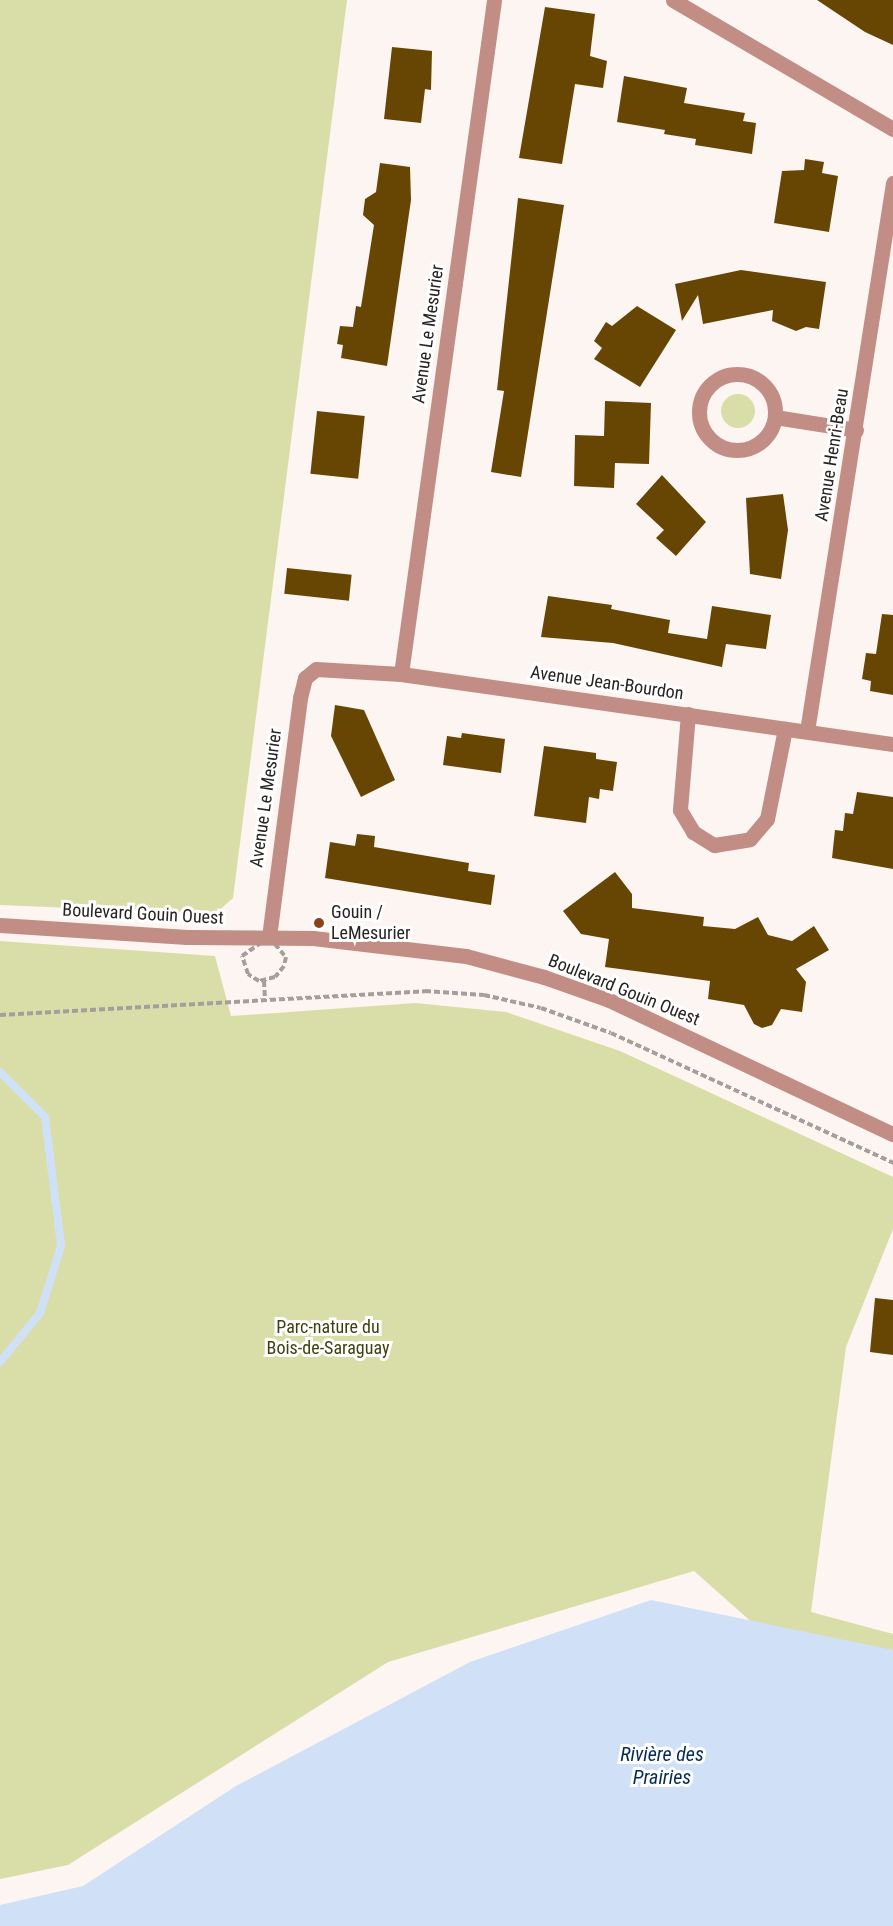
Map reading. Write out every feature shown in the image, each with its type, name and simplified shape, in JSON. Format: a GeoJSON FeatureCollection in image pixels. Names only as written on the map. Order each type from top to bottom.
{"type":"FeatureCollection","features":[{"type":"Feature","properties":{"kind":"street","name":"Avenue Le Mesurier"},"geometry":{"type":"LineString","coordinates":[[401,674],[494,0]]}},
{"type":"Feature","properties":{"kind":"street"},"geometry":{"type":"LineString","coordinates":[[673,0],[893,129]]}},
{"type":"Feature","properties":{"kind":"street","name":"Avenue Henri-Beau"},"geometry":{"type":"LineString","coordinates":[[807,731],[893,183]]}},
{"type":"Feature","properties":{"kind":"street"},"geometry":{"type":"LineString","coordinates":[[740,374],[752,377],[771,393],[775,417],[764,440],[740,450],[716,444],[706,435],[699,411],[707,388],[717,380],[740,374]]}},
{"type":"Feature","properties":{"kind":"street"},"geometry":{"type":"LineString","coordinates":[[775,417],[856,430]]}},
{"type":"Feature","properties":{"kind":"street","name":"Avenue Le Mesurier"},"geometry":{"type":"LineString","coordinates":[[269,937],[300,698],[305,678],[316,669]]}},
{"type":"Feature","properties":{"kind":"street","name":"Avenue Jean-Bourdon"},"geometry":{"type":"LineString","coordinates":[[316,669],[401,674],[893,744]]}},
{"type":"Feature","properties":{"kind":"street"},"geometry":{"type":"LineString","coordinates":[[688,714],[680,810],[693,832],[714,845],[750,838],[767,819],[785,729]]}},
{"type":"Feature","properties":{"kind":"street","name":"Boulevard Gouin Ouest"},"geometry":{"type":"LineString","coordinates":[[0,925],[269,937],[426,949],[544,976],[674,1029],[893,1134]]}},
{"type":"Feature","properties":{"kind":"path"},"geometry":{"type":"LineString","coordinates":[[242,956],[248,974],[264,981]]}},
{"type":"Feature","properties":{"kind":"path"},"geometry":{"type":"LineString","coordinates":[[264,981],[280,972],[286,957]]}},
{"type":"Feature","properties":{"kind":"path"},"geometry":{"type":"LineString","coordinates":[[264,981],[265,1000]]}},
{"type":"Feature","properties":{"kind":"path"},"geometry":{"type":"LineString","coordinates":[[0,1015],[447,991],[530,1005],[611,1033],[893,1163]]}},
{"type":"Feature","properties":{"kind":"green space"},"geometry":{"type":"Polygon","coordinates":[[[0,0],[347,0],[233,898],[215,914],[0,905],[0,0]]]}},
{"type":"Feature","properties":{"kind":"green space"},"geometry":{"type":"Polygon","coordinates":[[[738,394],[750,399],[755,411],[750,423],[738,428],[726,423],[721,411],[726,399],[738,394]]]}},
{"type":"Feature","properties":{"kind":"green space","name":"Parc-nature du Bois-de-Saraguay"},"geometry":{"type":"Polygon","coordinates":[[[0,941],[215,956],[231,1016],[415,1003],[506,1012],[620,1051],[893,1177],[893,1229],[846,1347],[811,1612],[893,1634],[893,1747],[694,1571],[388,1662],[68,1865],[0,1879],[0,941]]]}},
{"type":"Feature","properties":{"kind":"water","name":"Rivière des Prairies"},"geometry":{"type":"Polygon","coordinates":[[[651,1600],[893,1650],[893,1926],[0,1926],[0,1905],[83,1886],[236,1786],[470,1662],[651,1600]]]}},
{"type":"Feature","properties":{"kind":"building"},"geometry":{"type":"Polygon","coordinates":[[[817,0],[893,0],[893,45],[865,32],[817,0]]]}},
{"type":"Feature","properties":{"kind":"building"},"geometry":{"type":"Polygon","coordinates":[[[545,7],[595,14],[590,56],[607,61],[603,88],[575,84],[562,164],[519,158],[545,7]]]}},
{"type":"Feature","properties":{"kind":"building"},"geometry":{"type":"Polygon","coordinates":[[[392,47],[432,51],[431,90],[425,89],[421,123],[384,119],[392,47]]]}},
{"type":"Feature","properties":{"kind":"building"},"geometry":{"type":"Polygon","coordinates":[[[624,76],[687,88],[684,103],[745,113],[743,121],[756,123],[752,154],[695,145],[696,139],[664,134],[665,130],[617,122],[624,76]]]}},
{"type":"Feature","properties":{"kind":"building"},"geometry":{"type":"Polygon","coordinates":[[[805,159],[824,162],[822,173],[838,176],[829,232],[774,223],[782,171],[804,170],[805,159]]]}},
{"type":"Feature","properties":{"kind":"building"},"geometry":{"type":"Polygon","coordinates":[[[380,163],[410,167],[411,200],[387,366],[341,358],[343,345],[337,344],[340,326],[353,327],[356,306],[361,307],[374,225],[363,215],[365,199],[376,192],[380,163]]]}},
{"type":"Feature","properties":{"kind":"building"},"geometry":{"type":"Polygon","coordinates":[[[518,198],[564,205],[521,477],[491,472],[504,391],[497,390],[518,198]]]}},
{"type":"Feature","properties":{"kind":"building"},"geometry":{"type":"Polygon","coordinates":[[[741,270],[826,282],[819,329],[806,327],[796,331],[772,321],[773,310],[703,324],[698,295],[682,321],[675,284],[741,270]]]}},
{"type":"Feature","properties":{"kind":"building"},"geometry":{"type":"Polygon","coordinates":[[[637,306],[676,330],[640,387],[594,359],[602,348],[594,341],[606,322],[612,326],[637,306]]]}},
{"type":"Feature","properties":{"kind":"building"},"geometry":{"type":"Polygon","coordinates":[[[605,401],[651,403],[649,464],[615,463],[614,488],[574,486],[575,435],[604,436],[605,401]]]}},
{"type":"Feature","properties":{"kind":"building"},"geometry":{"type":"Polygon","coordinates":[[[317,411],[365,416],[358,479],[310,474],[317,411]]]}},
{"type":"Feature","properties":{"kind":"building"},"geometry":{"type":"Polygon","coordinates":[[[662,475],[706,522],[676,556],[656,538],[664,530],[636,504],[662,475]]]}},
{"type":"Feature","properties":{"kind":"building"},"geometry":{"type":"Polygon","coordinates":[[[783,494],[788,530],[781,579],[750,574],[746,498],[783,494]]]}},
{"type":"Feature","properties":{"kind":"building"},"geometry":{"type":"Polygon","coordinates":[[[287,568],[352,575],[349,601],[284,594],[287,568]]]}},
{"type":"Feature","properties":{"kind":"building"},"geometry":{"type":"Polygon","coordinates":[[[548,596],[612,605],[611,609],[670,620],[668,633],[707,639],[712,606],[771,615],[766,649],[726,644],[722,667],[613,643],[541,637],[548,596]]]}},
{"type":"Feature","properties":{"kind":"building"},"geometry":{"type":"Polygon","coordinates":[[[882,614],[893,615],[893,695],[870,691],[871,681],[862,679],[866,653],[876,654],[882,614]]]}},
{"type":"Feature","properties":{"kind":"building"},"geometry":{"type":"Polygon","coordinates":[[[335,705],[364,710],[395,780],[361,797],[331,736],[335,705]]]}},
{"type":"Feature","properties":{"kind":"building"},"geometry":{"type":"Polygon","coordinates":[[[462,733],[505,739],[501,773],[443,765],[447,736],[461,738],[462,733]]]}},
{"type":"Feature","properties":{"kind":"building"},"geometry":{"type":"Polygon","coordinates":[[[544,746],[596,753],[596,759],[617,762],[613,791],[600,789],[599,799],[589,797],[586,823],[534,816],[544,746]]]}},
{"type":"Feature","properties":{"kind":"building"},"geometry":{"type":"Polygon","coordinates":[[[857,792],[893,797],[893,869],[832,858],[835,830],[843,831],[845,813],[853,814],[857,792]]]}},
{"type":"Feature","properties":{"kind":"building"},"geometry":{"type":"Polygon","coordinates":[[[357,834],[375,836],[374,847],[469,863],[468,871],[495,875],[491,905],[325,878],[330,842],[355,846],[357,834]]]}},
{"type":"Feature","properties":{"kind":"building"},"geometry":{"type":"Polygon","coordinates":[[[615,872],[632,894],[632,908],[704,917],[703,926],[735,929],[758,917],[768,935],[792,941],[814,926],[829,950],[796,969],[806,982],[802,1012],[781,1009],[772,1025],[762,1028],[754,1024],[744,1005],[708,999],[710,981],[605,967],[609,939],[581,934],[563,911],[615,872]]]}},
{"type":"Feature","properties":{"kind":"building"},"geometry":{"type":"Polygon","coordinates":[[[875,1298],[893,1300],[893,1355],[870,1352],[875,1298]]]}},
{"type":"Feature","properties":{"kind":"waterway"},"geometry":{"type":"LineString","coordinates":[[0,1072],[45,1117],[61,1246],[40,1313],[0,1362]]}},
{"type":"Feature","properties":{"kind":"place","name":"Gouin / LeMesurier"},"geometry":{"type":"Point","coordinates":[319,923]}}]}
